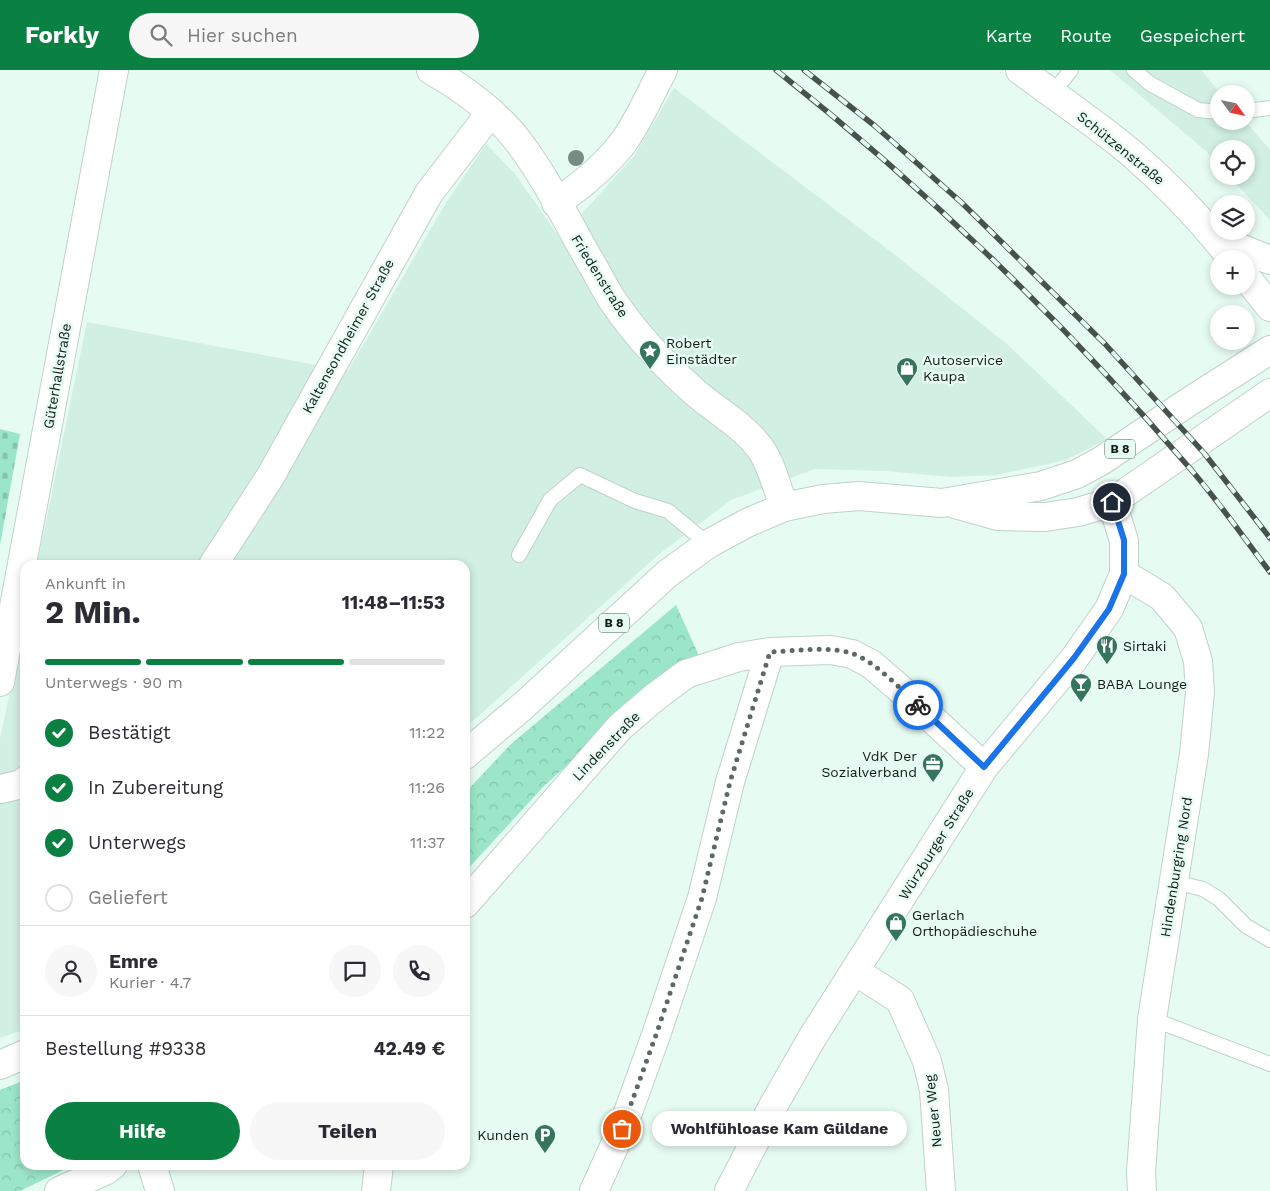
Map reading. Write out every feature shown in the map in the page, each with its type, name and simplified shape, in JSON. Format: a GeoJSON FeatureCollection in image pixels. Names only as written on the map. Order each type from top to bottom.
{"type":"FeatureCollection","features":[{"type":"Feature","properties":{"kind":"street","name":"Güterhallstraße"},"geometry":{"type":"LineString","coordinates":[[23,560],[114,70]]}},
{"type":"Feature","properties":{"kind":"street","name":"Friedenstraße"},"geometry":{"type":"LineString","coordinates":[[431,70],[465,91],[491,112],[520,143],[545,181],[614,304],[642,337],[697,394],[739,425],[760,448],[771,468],[784,508]]}},
{"type":"Feature","properties":{"kind":"street"},"geometry":{"type":"LineString","coordinates":[[556,202],[578,188],[601,169],[623,143],[663,70]]}},
{"type":"Feature","properties":{"kind":"street","name":"Schützenstraße"},"geometry":{"type":"LineString","coordinates":[[1020,70],[1129,152],[1168,187],[1225,249]]}},
{"type":"Feature","properties":{"kind":"street","name":"Kaltensondheimer Straße"},"geometry":{"type":"LineString","coordinates":[[216,560],[270,477],[429,193],[491,112]]}},
{"type":"Feature","properties":{"kind":"street"},"geometry":{"type":"LineString","coordinates":[[1225,249],[1270,260]]}},
{"type":"Feature","properties":{"kind":"street"},"geometry":{"type":"LineString","coordinates":[[1255,288],[1270,307]]}},
{"type":"Feature","properties":{"kind":"street","name":"B 8"},"geometry":{"type":"LineString","coordinates":[[470,751],[523,706],[667,574],[708,544],[746,523],[784,508],[823,499],[859,496],[909,501],[949,502],[1041,486],[1077,474],[1101,461],[1270,350]]}},
{"type":"Feature","properties":{"kind":"street","name":"B 8"},"geometry":{"type":"LineString","coordinates":[[949,502],[998,516],[1045,518],[1078,512],[1112,502],[1270,393]]}},
{"type":"Feature","properties":{"kind":"street","name":"Würzburger Straße"},"geometry":{"type":"LineString","coordinates":[[729,1191],[773,1106],[812,1038],[984,767],[1074,658],[1109,609],[1124,574],[1124,540],[1112,502]]}},
{"type":"Feature","properties":{"kind":"street","name":"Hindenburgring Nord"},"geometry":{"type":"LineString","coordinates":[[1124,574],[1162,597],[1188,628],[1198,661],[1200,692],[1194,754],[1152,1019],[1141,1172],[1142,1191]]}},
{"type":"Feature","properties":{"kind":"street","name":"Güterhallstraße"},"geometry":{"type":"LineString","coordinates":[[0,682],[20,575]]}},
{"type":"Feature","properties":{"kind":"street","name":"Lindenstraße"},"geometry":{"type":"LineString","coordinates":[[470,898],[620,727],[686,674],[739,657],[770,652],[831,650],[852,654],[871,664],[984,767]]}},
{"type":"Feature","properties":{"kind":"street"},"geometry":{"type":"LineString","coordinates":[[594,1191],[622,1129],[702,898],[730,782],[770,652]]}},
{"type":"Feature","properties":{"kind":"street"},"geometry":{"type":"LineString","coordinates":[[0,789],[20,784]]}},
{"type":"Feature","properties":{"kind":"street","name":"Neuer Weg"},"geometry":{"type":"LineString","coordinates":[[855,971],[900,1000],[927,1061],[934,1090],[941,1191]]}},
{"type":"Feature","properties":{"kind":"street"},"geometry":{"type":"LineString","coordinates":[[0,1064],[20,1056]]}},
{"type":"Feature","properties":{"kind":"street"},"geometry":{"type":"LineString","coordinates":[[59,1191],[106,1170]]}},
{"type":"Feature","properties":{"kind":"street"},"geometry":{"type":"LineString","coordinates":[[154,1170],[160,1191]]}},
{"type":"Feature","properties":{"kind":"street"},"geometry":{"type":"LineString","coordinates":[[376,1191],[379,1170]]}},
{"type":"Feature","properties":{"kind":"lane"},"geometry":{"type":"LineString","coordinates":[[1052,94],[1071,70]]}},
{"type":"Feature","properties":{"kind":"lane"},"geometry":{"type":"LineString","coordinates":[[1134,70],[1149,83],[1198,110],[1210,111]]}},
{"type":"Feature","properties":{"kind":"lane"},"geometry":{"type":"LineString","coordinates":[[1255,110],[1270,108]]}},
{"type":"Feature","properties":{"kind":"lane"},"geometry":{"type":"LineString","coordinates":[[519,555],[550,500],[580,475],[635,501],[668,511],[708,544]]}},
{"type":"Feature","properties":{"kind":"lane"},"geometry":{"type":"LineString","coordinates":[[1174,882],[1203,889],[1220,899],[1246,926],[1270,940]]}},
{"type":"Feature","properties":{"kind":"lane"},"geometry":{"type":"LineString","coordinates":[[1152,1019],[1270,1064]]}},
{"type":"Feature","properties":{"kind":"shaded area"},"geometry":{"type":"Polygon","coordinates":[[[1110,70],[1201,70],[1214,85],[1210,85],[1210,130],[1253,130],[1270,150],[1270,220],[1255,204],[1255,195],[1247,195],[1237,185],[1255,185],[1255,140],[1210,140],[1210,155],[1110,70]]]}},
{"type":"Feature","properties":{"kind":"shaded area"},"geometry":{"type":"Polygon","coordinates":[[[674,88],[890,251],[1008,345],[1107,439],[1066,460],[996,475],[951,477],[886,471],[815,469],[731,500],[658,555],[470,724],[470,560],[38,560],[87,322],[348,371],[446,203],[486,144],[515,174],[560,238],[634,156],[674,88]]]}},
{"type":"Feature","properties":{"kind":"shaded area"},"geometry":{"type":"Polygon","coordinates":[[[20,645],[20,1031],[0,1038],[0,739],[20,645]]]}},
{"type":"Feature","properties":{"kind":"green space"},"geometry":{"type":"Polygon","coordinates":[[[0,429],[20,434],[0,545],[0,429]]]}},
{"type":"Feature","properties":{"kind":"green space"},"geometry":{"type":"Polygon","coordinates":[[[676,605],[700,658],[614,723],[543,787],[470,867],[470,788],[510,745],[676,605]]]}},
{"type":"Feature","properties":{"kind":"green space"},"geometry":{"type":"Polygon","coordinates":[[[20,1082],[20,1170],[64,1170],[20,1191],[0,1191],[0,1090],[20,1082]]]}},
{"type":"Feature","properties":{"kind":"railway"},"geometry":{"type":"LineString","coordinates":[[776,70],[886,161],[1042,308],[1187,465],[1270,572]]}},
{"type":"Feature","properties":{"kind":"railway"},"geometry":{"type":"LineString","coordinates":[[804,70],[875,126],[962,203],[1105,344],[1204,453],[1270,538]]}},
{"type":"Feature","properties":{"kind":"way so far"},"geometry":{"type":"LineString","coordinates":[[622,1129],[702,898],[730,782],[770,652],[831,650],[852,654],[871,664],[918,705]]}},
{"type":"Feature","properties":{"kind":"place","name":"Robert Einstädter"},"geometry":{"type":"Point","coordinates":[650,370]}},
{"type":"Feature","properties":{"kind":"place","name":"Autoservice Kaupa"},"geometry":{"type":"Point","coordinates":[907,387]}},
{"type":"Feature","properties":{"kind":"place","name":"Sirtaki"},"geometry":{"type":"Point","coordinates":[1107,665]}},
{"type":"Feature","properties":{"kind":"place","name":"BABA Lounge"},"geometry":{"type":"Point","coordinates":[1081,703]}},
{"type":"Feature","properties":{"kind":"place","name":"VdK Der Sozialverband"},"geometry":{"type":"Point","coordinates":[933,783]}},
{"type":"Feature","properties":{"kind":"place","name":"Gerlach Orthopädieschuhe"},"geometry":{"type":"Point","coordinates":[896,942]}},
{"type":"Feature","properties":{"kind":"place","name":"Wohlfühloase Kam Güldane"},"geometry":{"type":"Point","coordinates":[622,1129]}},
{"type":"Feature","properties":{"kind":"place","name":"Kunden"},"geometry":{"type":"Point","coordinates":[545,1154]}},
{"type":"Feature","properties":{"kind":"route"},"geometry":{"type":"LineString","coordinates":[[918,705],[984,767],[1074,658],[1109,609],[1124,574],[1124,540],[1112,502]]}}]}
